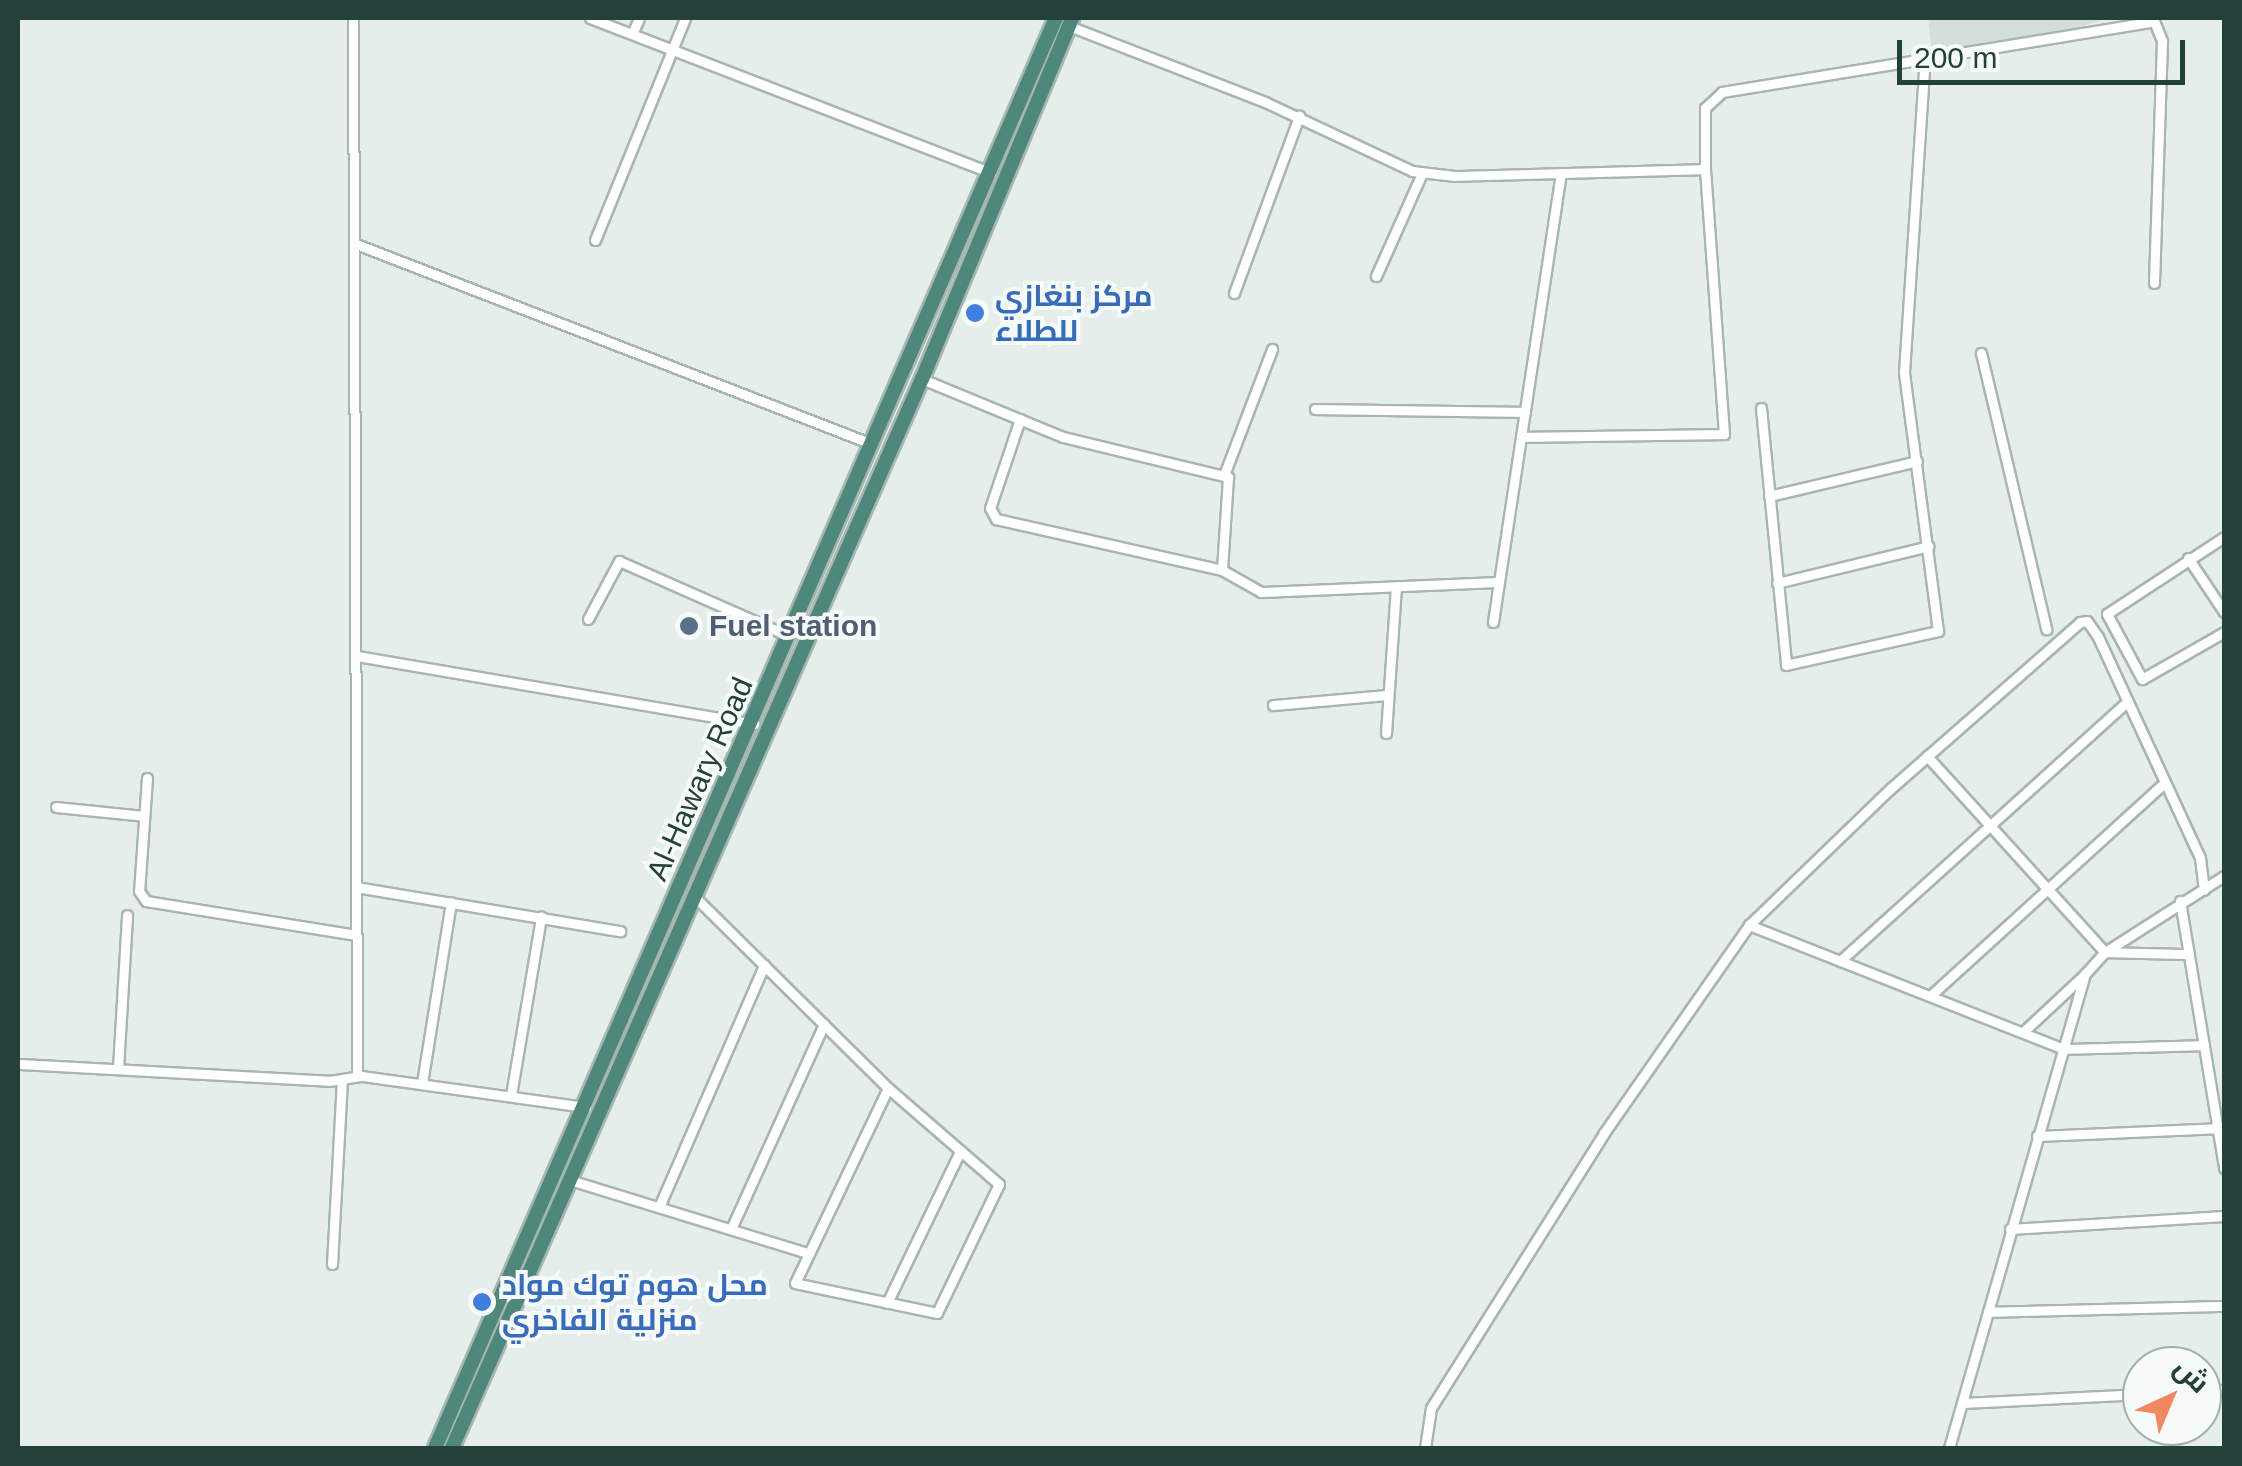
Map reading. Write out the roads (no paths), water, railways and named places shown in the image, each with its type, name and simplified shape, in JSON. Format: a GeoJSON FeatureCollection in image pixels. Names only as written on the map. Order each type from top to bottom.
{"type":"FeatureCollection","features":[{"type":"Feature","properties":{"kind":"highway","name":"Al-Hawary Road"},"geometry":{"type":"LineString","coordinates":[[435,1448],[991,174],[1065,20]]}},
{"type":"Feature","properties":{"kind":"highway","name":"Al-Hawary Road"},"geometry":{"type":"LineString","coordinates":[[452,1448],[922,379],[1065,20]]}},
{"type":"Feature","properties":{"kind":"highway"},"geometry":{"type":"LineString","coordinates":[[498,1303],[513,1309]]}},
{"type":"Feature","properties":{"kind":"street"},"geometry":{"type":"LineString","coordinates":[[353,18],[357,1076]]}},
{"type":"Feature","properties":{"kind":"street"},"geometry":{"type":"LineString","coordinates":[[590,18],[991,174]]}},
{"type":"Feature","properties":{"kind":"street"},"geometry":{"type":"LineString","coordinates":[[632,34],[639,18]]}},
{"type":"Feature","properties":{"kind":"street"},"geometry":{"type":"LineString","coordinates":[[595,240],[685,18]]}},
{"type":"Feature","properties":{"kind":"street"},"geometry":{"type":"LineString","coordinates":[[1065,20],[1298,116],[1422,173],[1705,170]]}},
{"type":"Feature","properties":{"kind":"street"},"geometry":{"type":"LineString","coordinates":[[1521,437],[1724,434],[1705,170],[1705,108],[1722,92],[1925,54],[2144,21],[2159,24],[2154,282]]}},
{"type":"Feature","properties":{"kind":"street"},"geometry":{"type":"LineString","coordinates":[[1761,408],[1785,663],[1792,668],[1940,629],[1904,372],[1925,54]]}},
{"type":"Feature","properties":{"kind":"street"},"geometry":{"type":"LineString","coordinates":[[1234,292],[1298,116]]}},
{"type":"Feature","properties":{"kind":"street"},"geometry":{"type":"LineString","coordinates":[[1376,276],[1422,173]]}},
{"type":"Feature","properties":{"kind":"street"},"geometry":{"type":"LineString","coordinates":[[1493,622],[1561,173]]}},
{"type":"Feature","properties":{"kind":"street"},"geometry":{"type":"LineString","coordinates":[[356,244],[875,445]]}},
{"type":"Feature","properties":{"kind":"street"},"geometry":{"type":"LineString","coordinates":[[1224,475],[1272,350]]}},
{"type":"Feature","properties":{"kind":"street"},"geometry":{"type":"LineString","coordinates":[[1982,353],[2046,629]]}},
{"type":"Feature","properties":{"kind":"street"},"geometry":{"type":"LineString","coordinates":[[922,379],[1063,437],[1224,475],[1232,490],[1222,570]]}},
{"type":"Feature","properties":{"kind":"street"},"geometry":{"type":"LineString","coordinates":[[1315,409],[1525,412]]}},
{"type":"Feature","properties":{"kind":"street"},"geometry":{"type":"LineString","coordinates":[[1020,419],[990,508],[996,518],[1222,570],[1261,592],[1499,582]]}},
{"type":"Feature","properties":{"kind":"street"},"geometry":{"type":"LineString","coordinates":[[1770,496],[1917,461]]}},
{"type":"Feature","properties":{"kind":"street"},"geometry":{"type":"LineString","coordinates":[[2224,537],[2108,610],[2121,646],[2142,679],[2224,632]]}},
{"type":"Feature","properties":{"kind":"street"},"geometry":{"type":"LineString","coordinates":[[1778,583],[1929,546]]}},
{"type":"Feature","properties":{"kind":"street"},"geometry":{"type":"LineString","coordinates":[[2188,558],[2224,612]]}},
{"type":"Feature","properties":{"kind":"street"},"geometry":{"type":"LineString","coordinates":[[588,619],[619,561],[792,637]]}},
{"type":"Feature","properties":{"kind":"street"},"geometry":{"type":"LineString","coordinates":[[1386,733],[1396,587]]}},
{"type":"Feature","properties":{"kind":"street"},"geometry":{"type":"LineString","coordinates":[[1425,1448],[1431,1408],[1604,1133],[1750,925],[1927,756],[2080,622],[2092,626],[2200,858],[2204,890]]}},
{"type":"Feature","properties":{"kind":"street"},"geometry":{"type":"LineString","coordinates":[[357,656],[754,724]]}},
{"type":"Feature","properties":{"kind":"street"},"geometry":{"type":"LineString","coordinates":[[1273,706],[1388,696]]}},
{"type":"Feature","properties":{"kind":"street"},"geometry":{"type":"LineString","coordinates":[[1840,961],[2126,702]]}},
{"type":"Feature","properties":{"kind":"street"},"geometry":{"type":"LineString","coordinates":[[1927,756],[2105,952],[2189,954]]}},
{"type":"Feature","properties":{"kind":"street"},"geometry":{"type":"LineString","coordinates":[[146,778],[139,891],[146,900],[356,935]]}},
{"type":"Feature","properties":{"kind":"street"},"geometry":{"type":"LineString","coordinates":[[1930,996],[2164,784]]}},
{"type":"Feature","properties":{"kind":"street"},"geometry":{"type":"LineString","coordinates":[[56,807],[144,816]]}},
{"type":"Feature","properties":{"kind":"street"},"geometry":{"type":"LineString","coordinates":[[2022,1032],[2105,952],[2224,876]]}},
{"type":"Feature","properties":{"kind":"street"},"geometry":{"type":"LineString","coordinates":[[356,887],[620,931]]}},
{"type":"Feature","properties":{"kind":"street"},"geometry":{"type":"LineString","coordinates":[[694,896],[888,1088],[999,1184],[939,1312],[796,1286],[808,1252],[888,1088]]}},
{"type":"Feature","properties":{"kind":"street"},"geometry":{"type":"LineString","coordinates":[[2180,901],[2224,1168]]}},
{"type":"Feature","properties":{"kind":"street"},"geometry":{"type":"LineString","coordinates":[[422,1084],[451,902]]}},
{"type":"Feature","properties":{"kind":"street"},"geometry":{"type":"LineString","coordinates":[[118,1068],[127,915]]}},
{"type":"Feature","properties":{"kind":"street"},"geometry":{"type":"LineString","coordinates":[[510,1095],[542,917]]}},
{"type":"Feature","properties":{"kind":"street"},"geometry":{"type":"LineString","coordinates":[[1750,925],[2064,1049],[2204,1045]]}},
{"type":"Feature","properties":{"kind":"street"},"geometry":{"type":"LineString","coordinates":[[659,1207],[764,965]]}},
{"type":"Feature","properties":{"kind":"street"},"geometry":{"type":"LineString","coordinates":[[1950,1448],[2085,974]]}},
{"type":"Feature","properties":{"kind":"street"},"geometry":{"type":"LineString","coordinates":[[731,1229],[824,1024]]}},
{"type":"Feature","properties":{"kind":"street"},"geometry":{"type":"LineString","coordinates":[[20,1064],[342,1080],[357,1076],[586,1107]]}},
{"type":"Feature","properties":{"kind":"street"},"geometry":{"type":"LineString","coordinates":[[332,1264],[342,1080]]}},
{"type":"Feature","properties":{"kind":"street"},"geometry":{"type":"LineString","coordinates":[[2037,1136],[2218,1128]]}},
{"type":"Feature","properties":{"kind":"street"},"geometry":{"type":"LineString","coordinates":[[887,1303],[960,1150]]}},
{"type":"Feature","properties":{"kind":"street"},"geometry":{"type":"LineString","coordinates":[[570,1180],[808,1252]]}},
{"type":"Feature","properties":{"kind":"street"},"geometry":{"type":"LineString","coordinates":[[2010,1229],[2224,1216]]}},
{"type":"Feature","properties":{"kind":"street"},"geometry":{"type":"LineString","coordinates":[[1988,1312],[2224,1306]]}},
{"type":"Feature","properties":{"kind":"street"},"geometry":{"type":"LineString","coordinates":[[1963,1403],[2122,1395]]}},
{"type":"Feature","properties":{"kind":"place","name":"مركز بنغازي للطلاء"},"geometry":{"type":"Point","coordinates":[975,313]}},
{"type":"Feature","properties":{"kind":"place","name":"Fuel station"},"geometry":{"type":"Point","coordinates":[689,626]}},
{"type":"Feature","properties":{"kind":"place","name":"محل هوم توك مواد منزلية الفاخري"},"geometry":{"type":"Point","coordinates":[482,1302]}}]}
